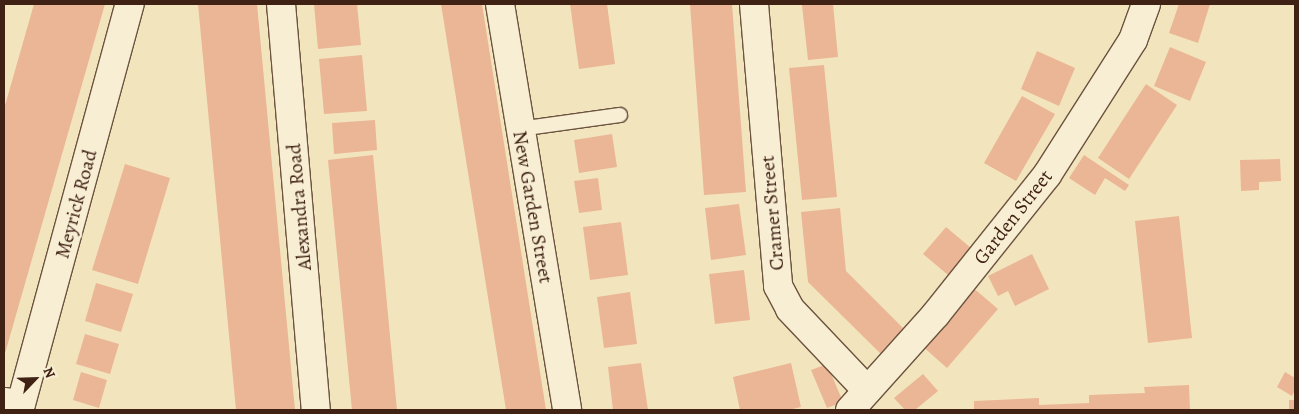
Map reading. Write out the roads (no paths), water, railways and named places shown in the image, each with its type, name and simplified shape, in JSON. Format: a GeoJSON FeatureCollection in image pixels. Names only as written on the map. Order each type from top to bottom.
{"type":"FeatureCollection","features":[{"type":"Feature","properties":{"kind":"street","name":"Meyrick Road"},"geometry":{"type":"LineString","coordinates":[[12,403],[130,4]]}},
{"type":"Feature","properties":{"kind":"street","name":"Alexandra Road"},"geometry":{"type":"LineString","coordinates":[[281,4],[316,410]]}},
{"type":"Feature","properties":{"kind":"street","name":"New Garden Street"},"geometry":{"type":"LineString","coordinates":[[500,4],[519,129],[567,410]]}},
{"type":"Feature","properties":{"kind":"street","name":"Cramer Street"},"geometry":{"type":"LineString","coordinates":[[754,4],[778,286],[790,309],[855,405]]}},
{"type":"Feature","properties":{"kind":"street","name":"Garden Street"},"geometry":{"type":"LineString","coordinates":[[855,405],[936,314],[1047,176],[1133,40],[1146,4]]}},
{"type":"Feature","properties":{"kind":"lane"},"geometry":{"type":"LineString","coordinates":[[519,129],[620,115]]}}]}
